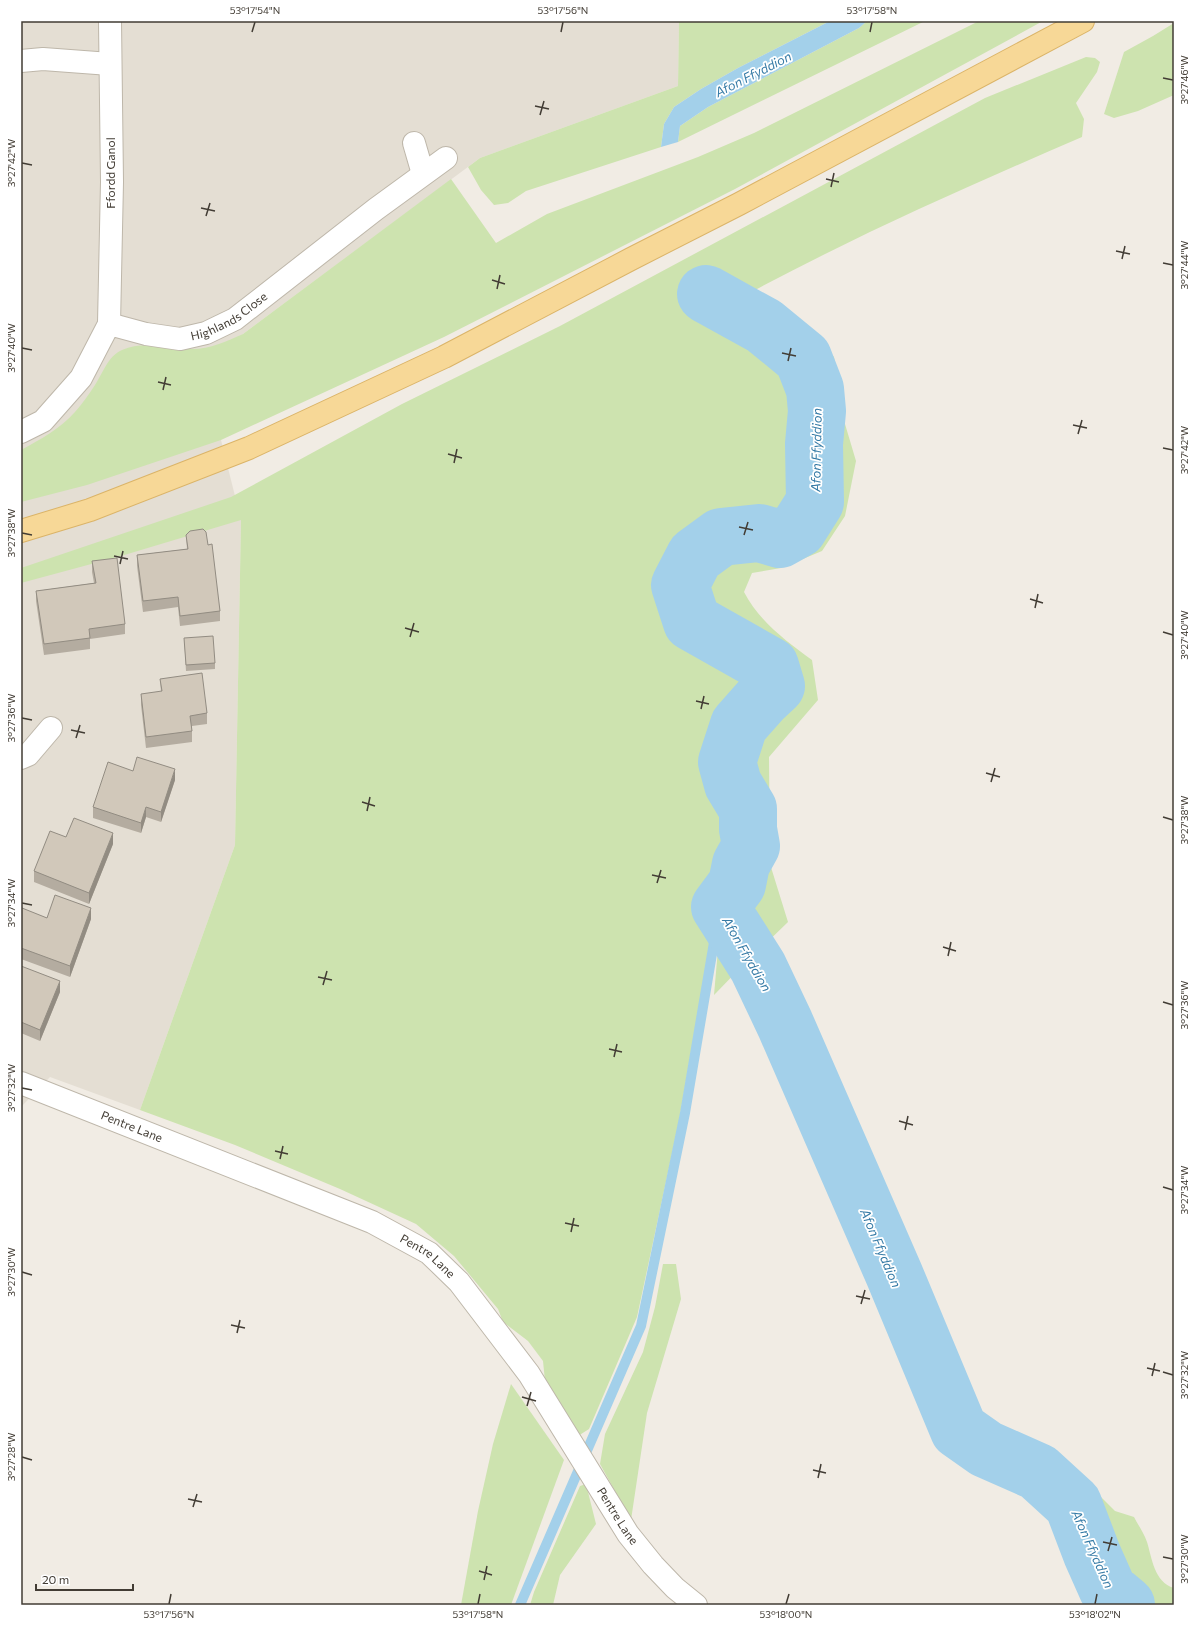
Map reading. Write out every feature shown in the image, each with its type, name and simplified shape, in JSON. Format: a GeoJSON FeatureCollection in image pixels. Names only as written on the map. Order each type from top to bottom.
{"type":"FeatureCollection","features":[{"type":"Feature","properties":{"kind":"main road"},"geometry":{"type":"LineString","coordinates":[[21,531],[90,510],[249,448],[444,357],[739,204],[1083,21]]}},
{"type":"Feature","properties":{"kind":"street","name":"Ffordd Ganol"},"geometry":{"type":"LineString","coordinates":[[109,324],[112,182],[110,21]]}},
{"type":"Feature","properties":{"kind":"street"},"geometry":{"type":"LineString","coordinates":[[21,61],[43,59],[110,64]]}},
{"type":"Feature","properties":{"kind":"street"},"geometry":{"type":"LineString","coordinates":[[414,143],[423,174]]}},
{"type":"Feature","properties":{"kind":"street","name":"Highlands Close"},"geometry":{"type":"LineString","coordinates":[[109,324],[146,334],[180,339],[206,333],[234,319],[376,209],[446,158]]}},
{"type":"Feature","properties":{"kind":"street"},"geometry":{"type":"LineString","coordinates":[[21,432],[43,421],[81,378],[109,324]]}},
{"type":"Feature","properties":{"kind":"street"},"geometry":{"type":"LineString","coordinates":[[21,758],[28,755],[51,728]]}},
{"type":"Feature","properties":{"kind":"street","name":"Pentre Lane"},"geometry":{"type":"LineString","coordinates":[[21,1083],[372,1222],[429,1253],[459,1282],[529,1374],[628,1534],[653,1565],[675,1588],[696,1605]]}},
{"type":"Feature","properties":{"kind":"shaded area"},"geometry":{"type":"Polygon","coordinates":[[[21,21],[679,21],[678,86],[480,158],[243,334],[218,348],[221,440],[241,520],[235,845],[140,1110],[50,1077],[21,1107],[21,21]]]}},
{"type":"Feature","properties":{"kind":"green space"},"geometry":{"type":"Polygon","coordinates":[[[679,21],[830,21],[738,68],[701,89],[674,107],[664,124],[661,147],[526,191],[508,203],[494,205],[481,190],[468,167],[480,158],[678,86],[679,21]]]}},
{"type":"Feature","properties":{"kind":"green space"},"geometry":{"type":"Polygon","coordinates":[[[867,21],[925,21],[678,142],[680,126],[708,107],[859,28],[867,21]]]}},
{"type":"Feature","properties":{"kind":"green space"},"geometry":{"type":"Polygon","coordinates":[[[979,21],[1043,21],[735,189],[444,337],[221,440],[87,485],[21,502],[21,450],[63,424],[78,409],[113,356],[122,350],[131,347],[147,345],[180,349],[203,348],[217,345],[243,334],[451,179],[496,243],[547,214],[698,157],[754,133],[979,21]]]}},
{"type":"Feature","properties":{"kind":"green space"},"geometry":{"type":"Polygon","coordinates":[[[1174,23],[1174,95],[1138,111],[1114,118],[1104,114],[1124,52],[1174,23]]]}},
{"type":"Feature","properties":{"kind":"green space"},"geometry":{"type":"Polygon","coordinates":[[[1086,57],[1095,58],[1100,62],[1097,72],[1076,103],[1084,119],[1082,137],[958,191],[876,229],[755,290],[776,302],[798,318],[834,357],[845,424],[856,461],[845,516],[822,551],[781,568],[752,573],[744,592],[757,612],[774,630],[812,660],[818,700],[769,757],[770,864],[788,922],[755,954],[732,913],[741,904],[745,887],[745,874],[760,845],[758,812],[738,771],[739,758],[745,737],[758,722],[780,688],[779,677],[770,660],[695,609],[687,586],[697,564],[709,552],[729,541],[765,546],[789,543],[807,529],[821,503],[822,468],[830,461],[828,411],[819,380],[806,350],[743,301],[732,287],[696,299],[769,341],[791,358],[799,368],[805,381],[811,413],[810,462],[805,488],[790,526],[778,531],[741,528],[713,533],[685,555],[671,584],[686,623],[713,641],[766,669],[772,683],[731,726],[724,756],[723,778],[733,805],[741,819],[744,844],[733,875],[716,907],[679,1121],[637,1317],[589,1429],[578,1436],[545,1381],[543,1361],[528,1341],[503,1322],[498,1309],[454,1256],[416,1224],[340,1189],[235,1145],[140,1110],[235,845],[241,520],[121,556],[21,583],[21,568],[231,497],[402,404],[560,326],[985,98],[1086,57]]]}},
{"type":"Feature","properties":{"kind":"green space"},"geometry":{"type":"Polygon","coordinates":[[[720,926],[745,963],[714,995],[720,926]]]}},
{"type":"Feature","properties":{"kind":"green space"},"geometry":{"type":"Polygon","coordinates":[[[663,1264],[676,1264],[681,1299],[647,1413],[631,1520],[600,1464],[605,1434],[643,1352],[655,1307],[663,1264]]]}},
{"type":"Feature","properties":{"kind":"green space"},"geometry":{"type":"Polygon","coordinates":[[[511,1384],[564,1460],[511,1605],[461,1605],[478,1511],[493,1444],[511,1384]]]}},
{"type":"Feature","properties":{"kind":"green space"},"geometry":{"type":"Polygon","coordinates":[[[586,1484],[596,1524],[560,1575],[553,1605],[530,1605],[534,1592],[580,1486],[586,1484]]]}},
{"type":"Feature","properties":{"kind":"green space"},"geometry":{"type":"Polygon","coordinates":[[[1085,1489],[1097,1493],[1115,1511],[1134,1517],[1146,1539],[1152,1562],[1158,1575],[1162,1581],[1174,1588],[1174,1605],[1136,1605],[1113,1587],[1089,1525],[1079,1505],[1079,1493],[1085,1489]]]}},
{"type":"Feature","properties":{"kind":"water"},"geometry":{"type":"Polygon","coordinates":[[[830,21],[867,21],[859,28],[708,107],[680,126],[678,142],[661,147],[664,124],[674,107],[701,89],[738,68],[830,21]]]}},
{"type":"Feature","properties":{"kind":"building"},"geometry":{"type":"Polygon","coordinates":[[[203,529],[206,532],[208,545],[212,544],[220,611],[180,616],[178,597],[143,601],[137,555],[188,549],[186,535],[190,531],[203,529]]]}},
{"type":"Feature","properties":{"kind":"building"},"geometry":{"type":"Polygon","coordinates":[[[117,558],[125,624],[89,629],[90,638],[44,644],[36,591],[96,583],[92,561],[117,558]]]}},
{"type":"Feature","properties":{"kind":"building"},"geometry":{"type":"Polygon","coordinates":[[[213,636],[215,663],[186,665],[184,638],[213,636]]]}},
{"type":"Feature","properties":{"kind":"building"},"geometry":{"type":"Polygon","coordinates":[[[202,673],[207,713],[190,716],[192,731],[146,737],[141,694],[162,691],[160,679],[202,673]]]}},
{"type":"Feature","properties":{"kind":"building"},"geometry":{"type":"Polygon","coordinates":[[[137,757],[175,769],[161,812],[146,807],[141,823],[93,807],[108,762],[133,771],[137,757]]]}},
{"type":"Feature","properties":{"kind":"building"},"geometry":{"type":"Polygon","coordinates":[[[74,818],[113,833],[89,893],[34,871],[50,831],[66,837],[74,818]]]}},
{"type":"Feature","properties":{"kind":"building"},"geometry":{"type":"Polygon","coordinates":[[[55,895],[91,908],[70,966],[21,948],[22,908],[47,918],[55,895]]]}},
{"type":"Feature","properties":{"kind":"building"},"geometry":{"type":"Polygon","coordinates":[[[21,966],[60,981],[40,1030],[21,1022],[21,966]]]}},
{"type":"Feature","properties":{"kind":"waterway","name":"Afon Ffyddion"},"geometry":{"type":"LineString","coordinates":[[706,294],[764,326],[803,358],[815,389],[817,411],[814,444],[815,502],[798,529],[780,539],[759,533],[721,537],[695,556],[680,585],[692,622],[770,666],[776,686],[762,699],[739,725],[727,762],[733,784],[748,809],[748,829],[751,846],[741,864],[737,884],[720,907],[758,967],[785,1024],[894,1274],[959,1430],[986,1449],[1038,1472],[1073,1504],[1092,1554],[1108,1590],[1126,1605]]}},
{"type":"Feature","properties":{"kind":"waterway"},"geometry":{"type":"LineString","coordinates":[[520,1605],[641,1326],[685,1113],[720,907]]}}]}
